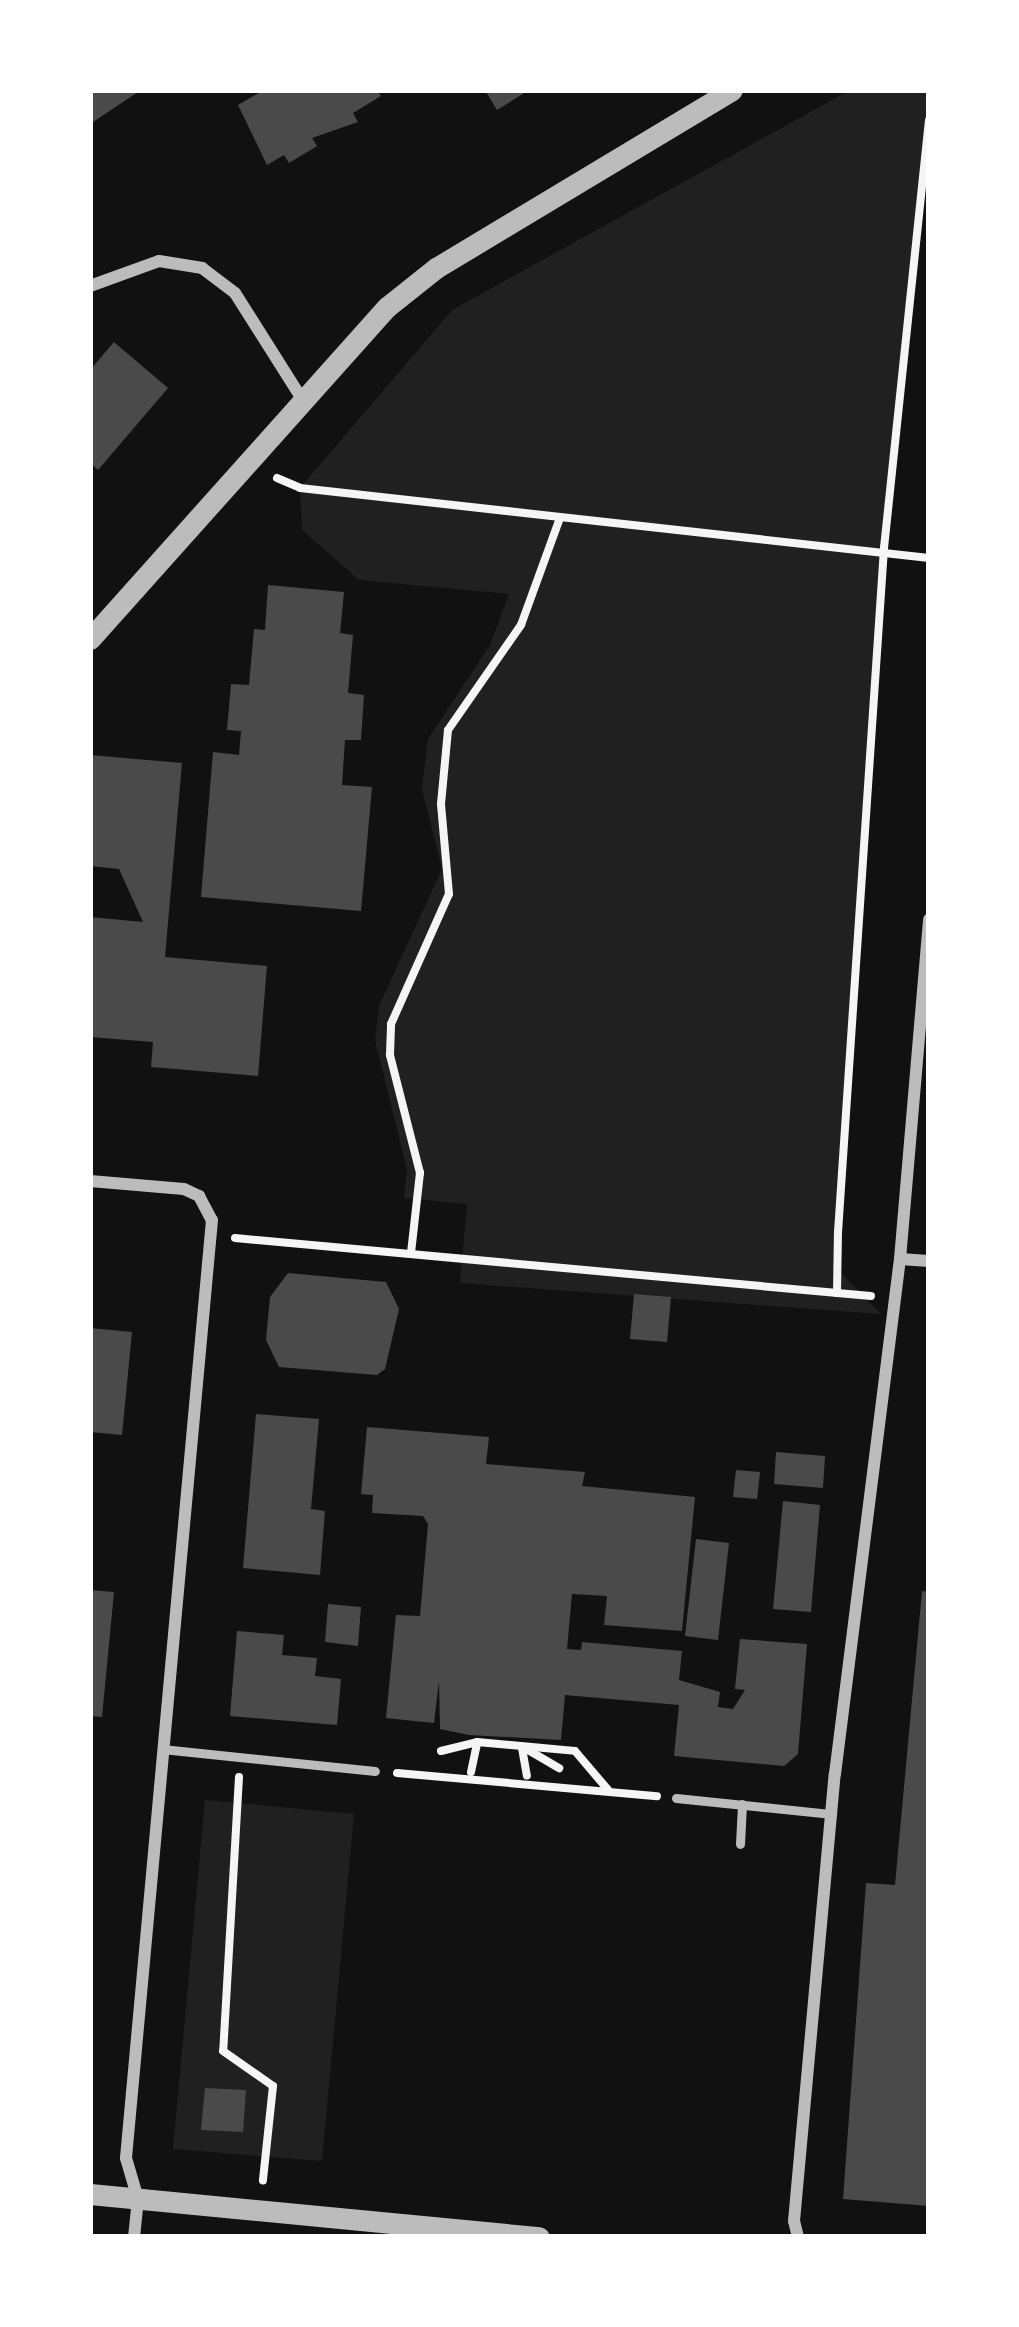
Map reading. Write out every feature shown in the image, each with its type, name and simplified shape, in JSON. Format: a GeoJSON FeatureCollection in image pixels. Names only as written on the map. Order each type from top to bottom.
{"type":"FeatureCollection","features":[{"type":"Feature","properties":{"kind":"street"},"geometry":{"type":"LineString","coordinates":[[90,639],[301,396],[436,268],[732,90]]}},
{"type":"Feature","properties":{"kind":"street"},"geometry":{"type":"LineString","coordinates":[[90,286],[159,261],[202,268],[235,292],[301,396]]}},
{"type":"Feature","properties":{"kind":"street"},"geometry":{"type":"LineString","coordinates":[[798,2237],[794,2221],[832,1814],[900,1259],[929,920]]}},
{"type":"Feature","properties":{"kind":"street"},"geometry":{"type":"LineString","coordinates":[[90,1181],[184,1189],[207,1206],[212,1237],[126,2158],[138,2199],[134,2237]]}},
{"type":"Feature","properties":{"kind":"street"},"geometry":{"type":"LineString","coordinates":[[900,1259],[929,1261]]}},
{"type":"Feature","properties":{"kind":"street"},"geometry":{"type":"LineString","coordinates":[[90,2194],[539,2237]]}},
{"type":"Feature","properties":{"kind":"lane"},"geometry":{"type":"LineString","coordinates":[[162,1749],[375,1771]]}},
{"type":"Feature","properties":{"kind":"lane"},"geometry":{"type":"LineString","coordinates":[[676,1798],[832,1814]]}},
{"type":"Feature","properties":{"kind":"lane"},"geometry":{"type":"LineString","coordinates":[[740,1844],[742,1804]]}},
{"type":"Feature","properties":{"kind":"path"},"geometry":{"type":"LineString","coordinates":[[837,1293],[884,548],[929,120]]}},
{"type":"Feature","properties":{"kind":"path"},"geometry":{"type":"LineString","coordinates":[[244,464],[301,488],[884,548],[929,558]]}},
{"type":"Feature","properties":{"kind":"path"},"geometry":{"type":"LineString","coordinates":[[411,1253],[420,1173],[390,1055],[391,1024],[448,894],[441,804],[448,730],[521,625],[560,518]]}},
{"type":"Feature","properties":{"kind":"path"},"geometry":{"type":"LineString","coordinates":[[212,1237],[895,1299]]}},
{"type":"Feature","properties":{"kind":"path"},"geometry":{"type":"LineString","coordinates":[[471,1772],[477,1742]]}},
{"type":"Feature","properties":{"kind":"path"},"geometry":{"type":"LineString","coordinates":[[441,1751],[477,1742],[575,1751],[610,1792]]}},
{"type":"Feature","properties":{"kind":"path"},"geometry":{"type":"LineString","coordinates":[[522,1746],[559,1768]]}},
{"type":"Feature","properties":{"kind":"path"},"geometry":{"type":"LineString","coordinates":[[522,1746],[527,1776]]}},
{"type":"Feature","properties":{"kind":"path"},"geometry":{"type":"LineString","coordinates":[[240,1758],[223,2051],[273,2086],[260,2211]]}},
{"type":"Feature","properties":{"kind":"path"},"geometry":{"type":"LineString","coordinates":[[375,1771],[676,1798]]}},
{"type":"Feature","properties":{"kind":"shaded area"},"geometry":{"type":"Polygon","coordinates":[[[850,90],[929,90],[884,548],[840,1272],[881,1314],[460,1283],[467,1204],[404,1198],[407,1170],[375,1040],[379,1006],[442,869],[422,789],[428,739],[490,645],[509,594],[359,580],[302,530],[300,488],[452,310],[850,90]]]}},
{"type":"Feature","properties":{"kind":"shaded area"},"geometry":{"type":"Polygon","coordinates":[[[205,1800],[354,1814],[322,2161],[173,2149],[205,1800]]]}},
{"type":"Feature","properties":{"kind":"building"},"geometry":{"type":"Polygon","coordinates":[[[90,90],[141,90],[90,124],[90,90]]]}},
{"type":"Feature","properties":{"kind":"building"},"geometry":{"type":"Polygon","coordinates":[[[264,90],[377,90],[381,96],[353,113],[358,122],[312,138],[317,146],[289,163],[284,155],[267,165],[238,105],[264,90]]]}},
{"type":"Feature","properties":{"kind":"building"},"geometry":{"type":"Polygon","coordinates":[[[485,90],[529,90],[497,110],[485,90]]]}},
{"type":"Feature","properties":{"kind":"building"},"geometry":{"type":"Polygon","coordinates":[[[114,342],[168,388],[98,470],[90,463],[90,370],[114,342]]]}},
{"type":"Feature","properties":{"kind":"building"},"geometry":{"type":"Polygon","coordinates":[[[268,585],[344,592],[340,633],[353,635],[348,693],[364,695],[361,740],[345,740],[342,785],[372,787],[361,911],[201,897],[213,752],[239,755],[241,731],[227,730],[231,684],[249,685],[254,629],[265,630],[268,585]]]}},
{"type":"Feature","properties":{"kind":"building"},"geometry":{"type":"Polygon","coordinates":[[[90,755],[182,763],[165,957],[267,966],[258,1076],[151,1067],[153,1042],[90,1037],[90,917],[143,922],[119,869],[90,866],[90,755]]]}},
{"type":"Feature","properties":{"kind":"building"},"geometry":{"type":"Polygon","coordinates":[[[288,1273],[386,1282],[399,1309],[385,1369],[377,1375],[279,1367],[266,1340],[270,1297],[288,1273]]]}},
{"type":"Feature","properties":{"kind":"building"},"geometry":{"type":"Polygon","coordinates":[[[634,1294],[671,1297],[667,1342],[630,1339],[634,1294]]]}},
{"type":"Feature","properties":{"kind":"building"},"geometry":{"type":"Polygon","coordinates":[[[90,1328],[132,1332],[122,1435],[90,1432],[90,1328]]]}},
{"type":"Feature","properties":{"kind":"building"},"geometry":{"type":"Polygon","coordinates":[[[256,1414],[319,1419],[311,1509],[325,1511],[320,1575],[243,1568],[256,1414]]]}},
{"type":"Feature","properties":{"kind":"building"},"geometry":{"type":"Polygon","coordinates":[[[367,1427],[489,1437],[486,1464],[585,1472],[582,1486],[695,1497],[682,1631],[604,1625],[607,1596],[572,1594],[567,1649],[581,1650],[582,1642],[682,1651],[679,1680],[720,1692],[718,1707],[733,1709],[745,1690],[735,1689],[740,1639],[807,1644],[798,1754],[784,1766],[674,1756],[679,1705],[565,1695],[561,1740],[469,1735],[440,1729],[439,1681],[434,1723],[386,1718],[396,1615],[420,1616],[428,1524],[423,1516],[372,1513],[373,1495],[361,1494],[367,1427]]]}},
{"type":"Feature","properties":{"kind":"building"},"geometry":{"type":"Polygon","coordinates":[[[776,1452],[825,1456],[823,1488],[774,1484],[776,1452]]]}},
{"type":"Feature","properties":{"kind":"building"},"geometry":{"type":"Polygon","coordinates":[[[736,1470],[760,1472],[757,1499],[733,1497],[736,1470]]]}},
{"type":"Feature","properties":{"kind":"building"},"geometry":{"type":"Polygon","coordinates":[[[783,1501],[820,1505],[811,1612],[773,1609],[783,1501]]]}},
{"type":"Feature","properties":{"kind":"building"},"geometry":{"type":"Polygon","coordinates":[[[696,1539],[729,1543],[718,1640],[685,1636],[696,1539]]]}},
{"type":"Feature","properties":{"kind":"building"},"geometry":{"type":"Polygon","coordinates":[[[90,1590],[114,1592],[102,1717],[90,1716],[90,1590]]]}},
{"type":"Feature","properties":{"kind":"building"},"geometry":{"type":"Polygon","coordinates":[[[922,1591],[929,1592],[929,2206],[843,2199],[866,1883],[895,1885],[922,1591]]]}},
{"type":"Feature","properties":{"kind":"building"},"geometry":{"type":"Polygon","coordinates":[[[328,1604],[361,1607],[358,1646],[325,1642],[328,1604]]]}},
{"type":"Feature","properties":{"kind":"building"},"geometry":{"type":"Polygon","coordinates":[[[237,1631],[284,1635],[282,1655],[317,1658],[315,1676],[341,1679],[337,1725],[230,1716],[237,1631]]]}},
{"type":"Feature","properties":{"kind":"building"},"geometry":{"type":"Polygon","coordinates":[[[205,2088],[246,2090],[243,2132],[201,2130],[205,2088]]]}}]}
